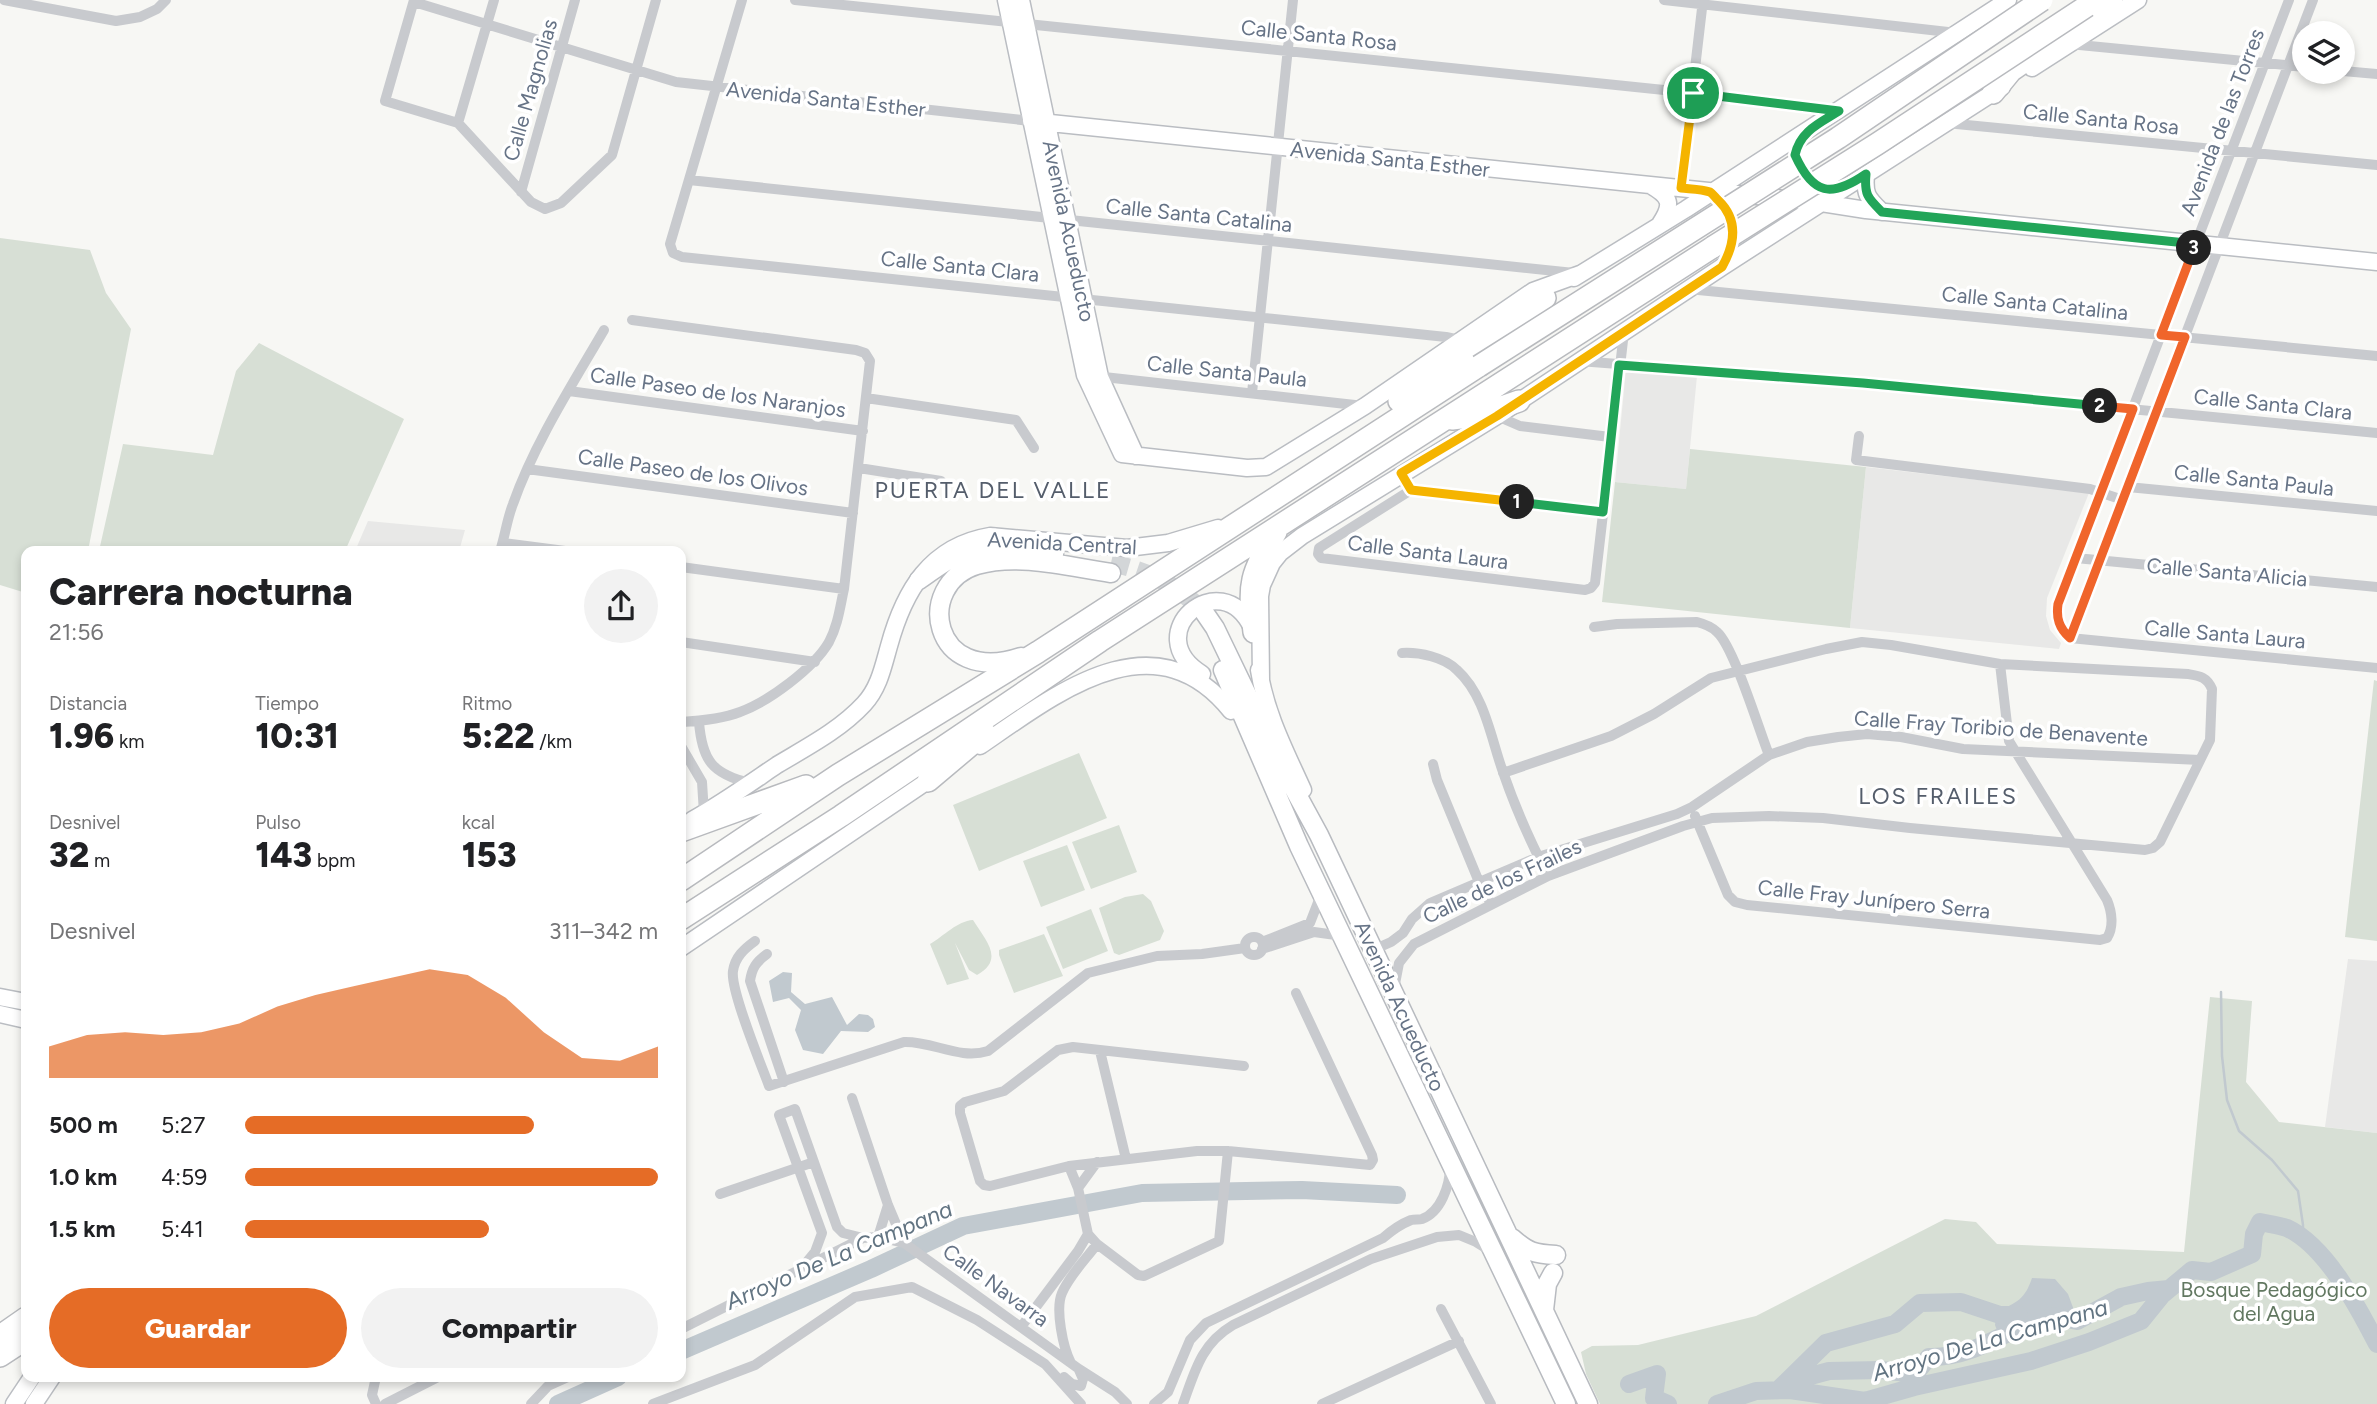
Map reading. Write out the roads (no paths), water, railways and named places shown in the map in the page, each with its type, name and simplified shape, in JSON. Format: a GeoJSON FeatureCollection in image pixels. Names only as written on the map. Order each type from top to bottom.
{"type":"FeatureCollection","features":[{"type":"Feature","properties":{"kind":"highway"},"geometry":{"type":"LineString","coordinates":[[686,877],[838,775],[1038,652],[1479,366],[1827,145],[2042,0]]}},
{"type":"Feature","properties":{"kind":"highway"},"geometry":{"type":"LineString","coordinates":[[1993,93],[2011,71],[2112,0]]}},
{"type":"Feature","properties":{"kind":"highway"},"geometry":{"type":"LineString","coordinates":[[686,918],[1054,672],[2092,3]]}},
{"type":"Feature","properties":{"kind":"highway"},"geometry":{"type":"LineString","coordinates":[[1347,451],[1392,407],[1485,344],[1545,298]]}},
{"type":"Feature","properties":{"kind":"highway"},"geometry":{"type":"LineString","coordinates":[[1447,419],[1476,416],[1519,401]]}},
{"type":"Feature","properties":{"kind":"highway"},"geometry":{"type":"LineString","coordinates":[[1254,632],[1250,601],[1252,581],[1262,556],[1280,526]]}},
{"type":"Feature","properties":{"kind":"highway"},"geometry":{"type":"LineString","coordinates":[[928,781],[1054,672]]}},
{"type":"Feature","properties":{"kind":"highway"},"geometry":{"type":"LineString","coordinates":[[686,827],[838,775]]}},
{"type":"Feature","properties":{"kind":"highway"},"geometry":{"type":"LineString","coordinates":[[0,1336],[21,1321]]}},
{"type":"Feature","properties":{"kind":"highway"},"geometry":{"type":"LineString","coordinates":[[0,1356],[21,1342]]}},
{"type":"Feature","properties":{"kind":"main road","name":"Avenida Acueducto"},"geometry":{"type":"LineString","coordinates":[[1006,0],[1018,23],[1093,376],[1129,455],[1253,469],[1270,465],[1365,406]]}},
{"type":"Feature","properties":{"kind":"main road","name":"Avenida Acueducto"},"geometry":{"type":"LineString","coordinates":[[1018,23],[1021,0]]}},
{"type":"Feature","properties":{"kind":"main road"},"geometry":{"type":"LineString","coordinates":[[1545,298],[2008,0]]}},
{"type":"Feature","properties":{"kind":"main road"},"geometry":{"type":"LineString","coordinates":[[1261,680],[1260,596],[1262,584],[1280,553],[1401,473],[1497,416],[1688,289],[2138,0]]}},
{"type":"Feature","properties":{"kind":"main road","name":"Avenida Santa Esther"},"geometry":{"type":"LineString","coordinates":[[1039,122],[2377,262]]}},
{"type":"Feature","properties":{"kind":"main road"},"geometry":{"type":"LineString","coordinates":[[1807,131],[1798,144],[1795,167],[1799,181],[1808,194],[1821,204]]}},
{"type":"Feature","properties":{"kind":"main road"},"geometry":{"type":"LineString","coordinates":[[1795,155],[1805,176],[1811,182],[1830,189],[1844,188]]}},
{"type":"Feature","properties":{"kind":"main road"},"geometry":{"type":"LineString","coordinates":[[1866,174],[1865,188],[1869,199],[1882,212]]}},
{"type":"Feature","properties":{"kind":"main road"},"geometry":{"type":"LineString","coordinates":[[1650,185],[1661,191],[1669,202],[1669,210],[1659,226]]}},
{"type":"Feature","properties":{"kind":"main road"},"geometry":{"type":"LineString","coordinates":[[1710,192],[1730,215],[1734,229],[1731,252],[1722,267]]}},
{"type":"Feature","properties":{"kind":"main road"},"geometry":{"type":"LineString","coordinates":[[1686,209],[1695,206],[1715,213],[1727,224],[1733,240]]}},
{"type":"Feature","properties":{"kind":"main road"},"geometry":{"type":"LineString","coordinates":[[1365,406],[1533,291],[1580,274]]}},
{"type":"Feature","properties":{"kind":"main road","name":"Avenida Central"},"geometry":{"type":"LineString","coordinates":[[686,826],[838,727],[867,701],[881,675],[896,620],[907,597],[943,554],[970,539],[1013,537],[1108,548],[1147,547],[1196,536],[1238,521]]}},
{"type":"Feature","properties":{"kind":"main road"},"geometry":{"type":"LineString","coordinates":[[919,580],[954,556],[985,548],[1022,549],[1111,568],[1001,561],[975,566],[953,579],[946,590],[940,614],[945,640],[953,650],[964,658],[989,664],[1007,662],[1038,652]]}},
{"type":"Feature","properties":{"kind":"main road"},"geometry":{"type":"LineString","coordinates":[[1272,782],[1264,775],[1213,682],[1189,666],[1178,644],[1179,628],[1184,617],[1193,608],[1207,602],[1216,601],[1233,606],[1249,621],[1254,632],[1263,695],[1312,810],[1319,835]]}},
{"type":"Feature","properties":{"kind":"main road","name":"Avenida Acueducto"},"geometry":{"type":"LineString","coordinates":[[1566,1404],[1322,892],[1199,615],[1215,628],[1282,767],[1319,835],[1588,1404]]}},
{"type":"Feature","properties":{"kind":"main road"},"geometry":{"type":"LineString","coordinates":[[686,945],[1065,691],[1122,667],[1150,665],[1184,673],[1212,689],[1231,711]]}},
{"type":"Feature","properties":{"kind":"main road"},"geometry":{"type":"LineString","coordinates":[[686,936],[765,891]]}},
{"type":"Feature","properties":{"kind":"main road"},"geometry":{"type":"LineString","coordinates":[[0,997],[21,1001]]}},
{"type":"Feature","properties":{"kind":"main road"},"geometry":{"type":"LineString","coordinates":[[0,1014],[21,1019]]}},
{"type":"Feature","properties":{"kind":"main road"},"geometry":{"type":"LineString","coordinates":[[1508,1234],[1526,1250],[1554,1264],[1547,1284],[1544,1310]]}},
{"type":"Feature","properties":{"kind":"main road"},"geometry":{"type":"LineString","coordinates":[[14,1404],[29,1382]]}},
{"type":"Feature","properties":{"kind":"main road"},"geometry":{"type":"LineString","coordinates":[[34,1404],[49,1382]]}},
{"type":"Feature","properties":{"kind":"street"},"geometry":{"type":"LineString","coordinates":[[4,0],[116,21],[140,17],[158,9],[166,0]]}},
{"type":"Feature","properties":{"kind":"street"},"geometry":{"type":"LineString","coordinates":[[458,123],[495,0]]}},
{"type":"Feature","properties":{"kind":"street","name":"Calle Magnolias"},"geometry":{"type":"LineString","coordinates":[[521,192],[576,0]]}},
{"type":"Feature","properties":{"kind":"street"},"geometry":{"type":"LineString","coordinates":[[414,1],[385,101],[458,123],[521,192],[535,205],[545,209],[561,203],[612,155],[656,0]]}},
{"type":"Feature","properties":{"kind":"street"},"geometry":{"type":"LineString","coordinates":[[690,180],[742,0]]}},
{"type":"Feature","properties":{"kind":"street","name":"Calle Santa Rosa"},"geometry":{"type":"LineString","coordinates":[[795,0],[1693,93],[1839,111]]}},
{"type":"Feature","properties":{"kind":"street"},"geometry":{"type":"LineString","coordinates":[[1252,393],[1293,0]]}},
{"type":"Feature","properties":{"kind":"street"},"geometry":{"type":"LineString","coordinates":[[1664,0],[1702,2],[1958,33]]}},
{"type":"Feature","properties":{"kind":"street","name":"Avenida de las Torres"},"geometry":{"type":"LineString","coordinates":[[2070,638],[2060,625],[2058,604],[2289,0]]}},
{"type":"Feature","properties":{"kind":"street","name":"Avenida de las Torres"},"geometry":{"type":"LineString","coordinates":[[2070,638],[2313,0]]}},
{"type":"Feature","properties":{"kind":"street","name":"Avenida Santa Esther"},"geometry":{"type":"LineString","coordinates":[[414,1],[487,26],[676,82],[1039,122]]}},
{"type":"Feature","properties":{"kind":"street"},"geometry":{"type":"LineString","coordinates":[[1681,188],[1702,2]]}},
{"type":"Feature","properties":{"kind":"street"},"geometry":{"type":"LineString","coordinates":[[2069,44],[2292,65]]}},
{"type":"Feature","properties":{"kind":"street"},"geometry":{"type":"LineString","coordinates":[[2355,72],[2377,74]]}},
{"type":"Feature","properties":{"kind":"street","name":"Calle Santa Rosa"},"geometry":{"type":"LineString","coordinates":[[1946,123],[2377,164]]}},
{"type":"Feature","properties":{"kind":"street","name":"Calle Santa Catalina"},"geometry":{"type":"LineString","coordinates":[[690,180],[1580,274]]}},
{"type":"Feature","properties":{"kind":"street","name":"Calle Santa Clara"},"geometry":{"type":"LineString","coordinates":[[690,180],[670,244],[673,253],[682,257],[1460,340]]}},
{"type":"Feature","properties":{"kind":"street","name":"Calle Santa Catalina"},"geometry":{"type":"LineString","coordinates":[[1688,289],[2377,356]]}},
{"type":"Feature","properties":{"kind":"street"},"geometry":{"type":"LineString","coordinates":[[632,320],[865,353],[870,361],[844,589],[829,642],[815,662],[779,691],[740,712],[699,722],[686,722]]}},
{"type":"Feature","properties":{"kind":"street"},"geometry":{"type":"LineString","coordinates":[[501,546],[512,505],[527,469],[604,330]]}},
{"type":"Feature","properties":{"kind":"street"},"geometry":{"type":"LineString","coordinates":[[1401,473],[1411,490],[1603,512],[1624,332]]}},
{"type":"Feature","properties":{"kind":"street","name":"Calle Santa Clara"},"geometry":{"type":"LineString","coordinates":[[1578,361],[1863,383],[2377,433]]}},
{"type":"Feature","properties":{"kind":"street","name":"Calle Santa Paula"},"geometry":{"type":"LineString","coordinates":[[1093,376],[1365,406]]}},
{"type":"Feature","properties":{"kind":"street","name":"Calle Paseo de los Naranjos"},"geometry":{"type":"LineString","coordinates":[[569,391],[863,432]]}},
{"type":"Feature","properties":{"kind":"street","name":"Calle Paseo de los Naranjos"},"geometry":{"type":"LineString","coordinates":[[866,398],[1016,421],[1034,447]]}},
{"type":"Feature","properties":{"kind":"street"},"geometry":{"type":"LineString","coordinates":[[1497,416],[1520,426],[1610,437]]}},
{"type":"Feature","properties":{"kind":"street"},"geometry":{"type":"LineString","coordinates":[[1859,436],[1856,460],[2100,492],[2123,500]]}},
{"type":"Feature","properties":{"kind":"street"},"geometry":{"type":"LineString","coordinates":[[859,468],[941,481]]}},
{"type":"Feature","properties":{"kind":"street","name":"Calle Paseo de los Olivos"},"geometry":{"type":"LineString","coordinates":[[527,469],[853,513]]}},
{"type":"Feature","properties":{"kind":"street","name":"Calle Santa Paula"},"geometry":{"type":"LineString","coordinates":[[2128,487],[2377,511]]}},
{"type":"Feature","properties":{"kind":"street","name":"Calle Santa Laura"},"geometry":{"type":"LineString","coordinates":[[1411,490],[1320,548],[1318,554],[1321,558],[1585,590],[1595,583],[1603,512]]}},
{"type":"Feature","properties":{"kind":"street","name":"Calle Santa Alicia"},"geometry":{"type":"LineString","coordinates":[[2076,558],[2377,587]]}},
{"type":"Feature","properties":{"kind":"street"},"geometry":{"type":"LineString","coordinates":[[686,568],[844,589]]}},
{"type":"Feature","properties":{"kind":"street"},"geometry":{"type":"LineString","coordinates":[[1594,627],[1697,622],[1719,633],[1738,672],[1769,755]]}},
{"type":"Feature","properties":{"kind":"street","name":"Calle Santa Laura"},"geometry":{"type":"LineString","coordinates":[[2070,638],[2377,668]]}},
{"type":"Feature","properties":{"kind":"street"},"geometry":{"type":"LineString","coordinates":[[1503,773],[1611,736],[1654,714],[1712,678],[1862,642],[2000,664],[2202,676],[2209,681],[2213,696],[2210,740],[2200,760]]}},
{"type":"Feature","properties":{"kind":"street"},"geometry":{"type":"LineString","coordinates":[[686,643],[815,662]]}},
{"type":"Feature","properties":{"kind":"street"},"geometry":{"type":"LineString","coordinates":[[1402,653],[1416,653],[1445,662],[1457,669],[1478,700],[1503,773],[1548,876]]}},
{"type":"Feature","properties":{"kind":"street"},"geometry":{"type":"LineString","coordinates":[[2000,664],[2009,741],[2071,844]]}},
{"type":"Feature","properties":{"kind":"street"},"geometry":{"type":"LineString","coordinates":[[699,722],[700,736],[709,761],[717,771],[750,783]]}},
{"type":"Feature","properties":{"kind":"street","name":"Calle Fray Toribio de Benavente"},"geometry":{"type":"LineString","coordinates":[[1692,807],[1769,755],[1807,742],[1867,734],[1900,737],[1963,749],[2200,760]]}},
{"type":"Feature","properties":{"kind":"street"},"geometry":{"type":"LineString","coordinates":[[686,754],[702,782],[704,813]]}},
{"type":"Feature","properties":{"kind":"street","name":"Calle de los Frailes"},"geometry":{"type":"LineString","coordinates":[[1394,992],[1399,963],[1414,944],[1548,876],[1697,822],[1712,818],[1769,816],[1823,818],[2145,850],[2153,848],[2168,827],[2200,760]]}},
{"type":"Feature","properties":{"kind":"street"},"geometry":{"type":"LineString","coordinates":[[696,770],[709,761]]}},
{"type":"Feature","properties":{"kind":"street"},"geometry":{"type":"LineString","coordinates":[[1433,764],[1479,882],[1491,904]]}},
{"type":"Feature","properties":{"kind":"street","name":"Calle de los Frailes"},"geometry":{"type":"LineString","coordinates":[[1373,950],[1391,942],[1402,933],[1412,919],[1430,903],[1538,857],[1692,807]]}},
{"type":"Feature","properties":{"kind":"street","name":"Calle Fray Junípero Serra"},"geometry":{"type":"LineString","coordinates":[[1692,807],[1728,895],[1735,902],[2100,940],[2107,938],[2111,932],[2111,911],[2107,900],[2071,844]]}},
{"type":"Feature","properties":{"kind":"street"},"geometry":{"type":"LineString","coordinates":[[1312,927],[1322,892]]}},
{"type":"Feature","properties":{"kind":"street"},"geometry":{"type":"LineString","coordinates":[[755,942],[743,950],[736,960],[733,982],[769,1086],[904,1042],[918,1041],[963,1054],[988,1051],[1088,973],[1157,956],[1245,948],[1246,942],[1251,938],[1257,938],[1262,946],[1312,927],[1343,936]]}},
{"type":"Feature","properties":{"kind":"street"},"geometry":{"type":"LineString","coordinates":[[767,954],[752,969],[750,981],[785,1082]]}},
{"type":"Feature","properties":{"kind":"street"},"geometry":{"type":"LineString","coordinates":[[1244,1066],[1065,1047],[1004,1091],[965,1102],[960,1106],[980,1181],[990,1186],[1069,1166],[1197,1151],[1228,1151],[1370,1165],[1372,1155],[1296,993]]}},
{"type":"Feature","properties":{"kind":"street"},"geometry":{"type":"LineString","coordinates":[[1100,1051],[1126,1159]]}},
{"type":"Feature","properties":{"kind":"street"},"geometry":{"type":"LineString","coordinates":[[852,1098],[887,1205],[910,1247]]}},
{"type":"Feature","properties":{"kind":"street"},"geometry":{"type":"LineString","coordinates":[[801,1267],[815,1252],[822,1233],[779,1115],[794,1109],[837,1227],[843,1233],[863,1238]]}},
{"type":"Feature","properties":{"kind":"street"},"geometry":{"type":"LineString","coordinates":[[1069,1166],[1079,1193],[1087,1234],[1138,1275],[1151,1274],[1219,1241],[1228,1151]]}},
{"type":"Feature","properties":{"kind":"street"},"geometry":{"type":"LineString","coordinates":[[1154,1404],[1168,1392],[1190,1340],[1206,1323],[1324,1265],[1417,1225],[1439,1205],[1446,1192],[1450,1179],[1450,1161]]}},
{"type":"Feature","properties":{"kind":"street"},"geometry":{"type":"LineString","coordinates":[[720,1194],[814,1162]]}},
{"type":"Feature","properties":{"kind":"street"},"geometry":{"type":"LineString","coordinates":[[1079,1193],[1097,1162]]}},
{"type":"Feature","properties":{"kind":"street"},"geometry":{"type":"LineString","coordinates":[[878,1237],[887,1205]]}},
{"type":"Feature","properties":{"kind":"street"},"geometry":{"type":"LineString","coordinates":[[1021,1327],[1078,1251],[1087,1234]]}},
{"type":"Feature","properties":{"kind":"street"},"geometry":{"type":"LineString","coordinates":[[1183,1404],[1203,1353],[1222,1332],[1371,1259],[1450,1234],[1467,1238],[1494,1254]]}},
{"type":"Feature","properties":{"kind":"street","name":"Calle Navarra"},"geometry":{"type":"LineString","coordinates":[[686,1326],[863,1238],[878,1237],[910,1247],[1076,1367],[1115,1392],[1127,1404]]}},
{"type":"Feature","properties":{"kind":"street"},"geometry":{"type":"LineString","coordinates":[[1045,1364],[1072,1384],[1082,1385],[1083,1379],[1065,1352],[1059,1302],[1062,1292],[1097,1244]]}},
{"type":"Feature","properties":{"kind":"street"},"geometry":{"type":"LineString","coordinates":[[1324,1265],[1330,1279]]}},
{"type":"Feature","properties":{"kind":"street","name":"Calle Navarra"},"geometry":{"type":"LineString","coordinates":[[653,1404],[755,1365],[855,1297],[912,1287],[977,1320],[1045,1364],[1081,1404]]}},
{"type":"Feature","properties":{"kind":"street"},"geometry":{"type":"LineString","coordinates":[[977,1320],[973,1311],[976,1302],[1000,1316],[1007,1317]]}},
{"type":"Feature","properties":{"kind":"street"},"geometry":{"type":"LineString","coordinates":[[1441,1309],[1491,1404]]}},
{"type":"Feature","properties":{"kind":"street"},"geometry":{"type":"LineString","coordinates":[[1322,1404],[1459,1341]]}},
{"type":"Feature","properties":{"kind":"street"},"geometry":{"type":"LineString","coordinates":[[375,1382],[372,1395],[376,1404]]}},
{"type":"Feature","properties":{"kind":"street"},"geometry":{"type":"LineString","coordinates":[[385,1404],[428,1382]]}},
{"type":"Feature","properties":{"kind":"street"},"geometry":{"type":"LineString","coordinates":[[531,1404],[548,1385],[556,1382]]}},
{"type":"Feature","properties":{"kind":"waterway"},"geometry":{"type":"LineString","coordinates":[[2221,992],[2222,1056],[2227,1100],[2239,1131],[2272,1160],[2298,1191],[2303,1239]]}},
{"type":"Feature","properties":{"kind":"waterway","name":"Arroyo De La Campana"},"geometry":{"type":"LineString","coordinates":[[686,1349],[963,1226],[1142,1193],[1302,1190],[1397,1195]]}},
{"type":"Feature","properties":{"kind":"waterway","name":"Arroyo De La Campana"},"geometry":{"type":"LineString","coordinates":[[1717,1404],[1756,1391],[1790,1390],[1865,1401],[1914,1387],[2031,1361],[2089,1342],[2141,1321],[2162,1295],[2192,1270],[2211,1272],[2252,1254],[2254,1234],[2260,1222],[2287,1228],[2315,1249],[2339,1279],[2377,1344]]}},
{"type":"Feature","properties":{"kind":"waterway"},"geometry":{"type":"LineString","coordinates":[[2051,1316],[2077,1321],[2121,1297],[2169,1289]]}},
{"type":"Feature","properties":{"kind":"waterway"},"geometry":{"type":"LineString","coordinates":[[1778,1390],[1826,1343],[1895,1324],[1920,1303],[1961,1302],[2000,1315],[2019,1315]]}},
{"type":"Feature","properties":{"kind":"waterway"},"geometry":{"type":"LineString","coordinates":[[1788,1382],[1829,1371],[1881,1370],[1915,1374],[1929,1357],[1965,1352],[2020,1327]]}},
{"type":"Feature","properties":{"kind":"waterway","name":"Arroyo De La Campana"},"geometry":{"type":"LineString","coordinates":[[1629,1384],[1657,1374],[1654,1398],[1668,1404]]}},
{"type":"Feature","properties":{"kind":"waterway","name":"Arroyo De La Campana"},"geometry":{"type":"LineString","coordinates":[[558,1404],[607,1382]]}},
{"type":"Feature","properties":{"kind":"tunnel"},"geometry":{"type":"LineString","coordinates":[[1111,563],[1162,580],[1204,612]]}},
{"type":"Feature","properties":{"kind":"district","name":"PUERTA DEL VALLE"},"geometry":{"type":"Point","coordinates":[993,490]}},
{"type":"Feature","properties":{"kind":"district","name":"LOS FRAILES"},"geometry":{"type":"Point","coordinates":[1938,796]}},
{"type":"Feature","properties":{"kind":"park label","name":"Bosque Pedagógico del Agua"},"geometry":{"type":"Point","coordinates":[2274,1301]}}]}
